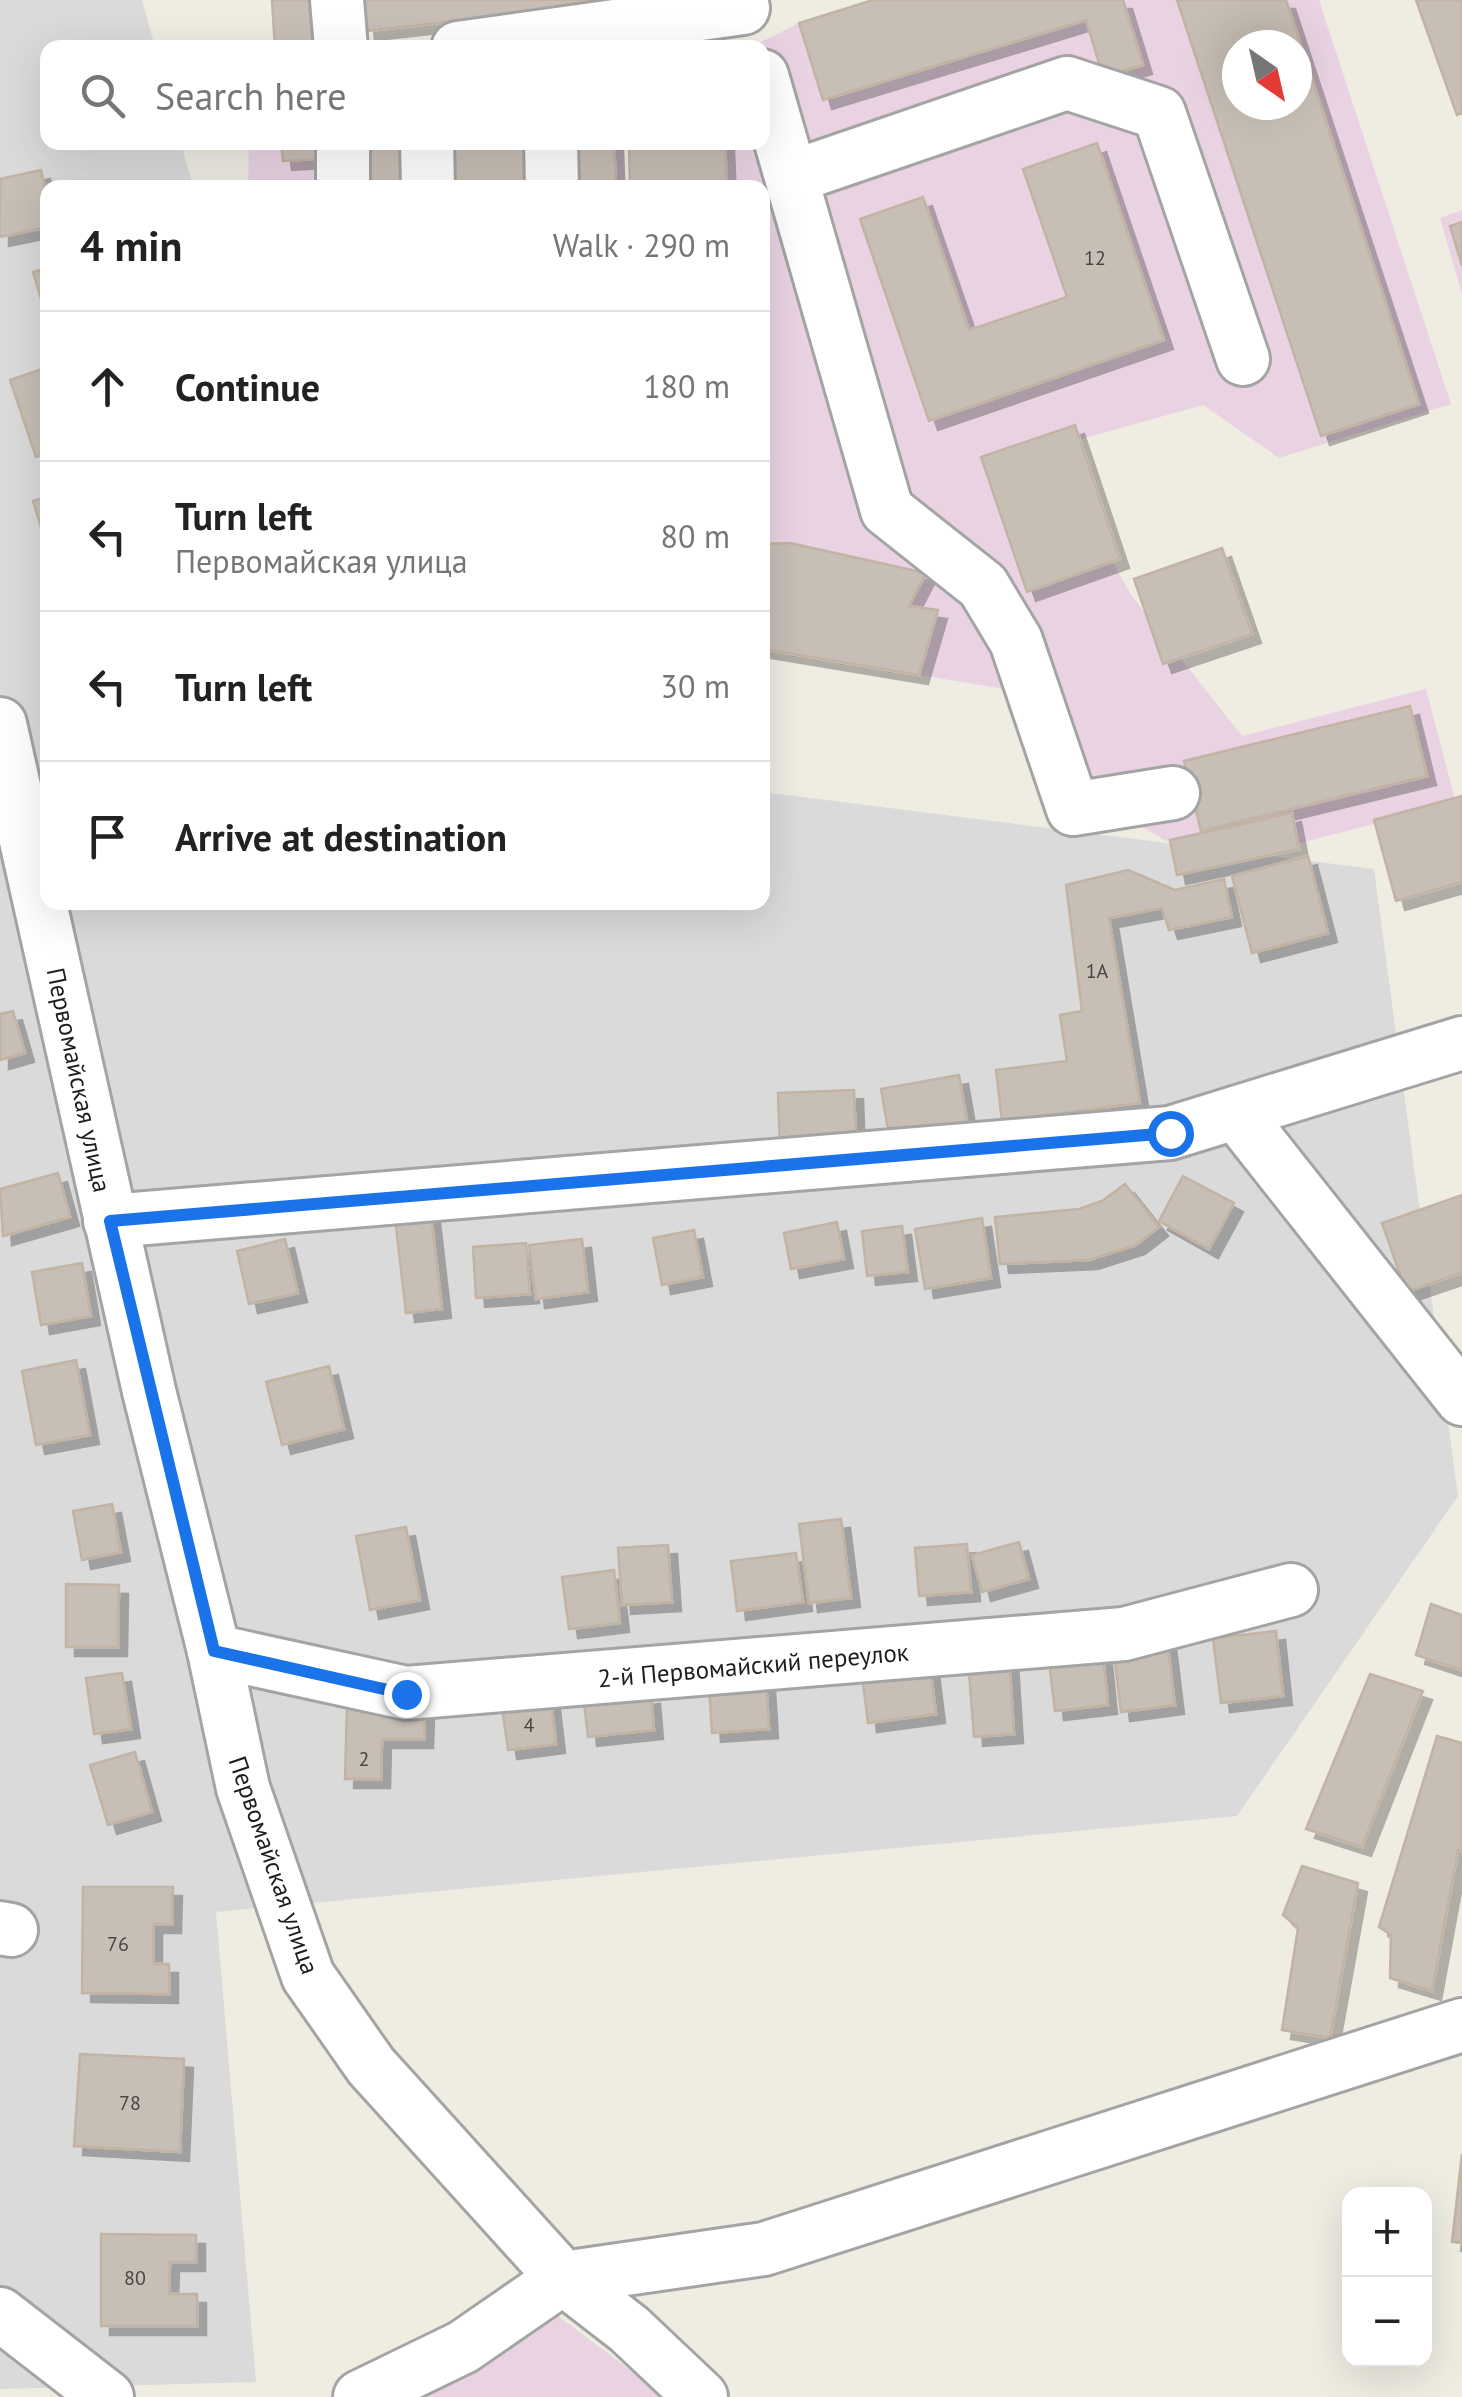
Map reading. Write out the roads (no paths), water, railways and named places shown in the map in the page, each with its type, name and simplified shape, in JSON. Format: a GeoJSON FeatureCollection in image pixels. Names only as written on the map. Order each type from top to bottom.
{"type":"FeatureCollection","features":[{"type":"Feature","properties":{"kind":"street"},"geometry":{"type":"LineString","coordinates":[[337,0],[340,40]]}},
{"type":"Feature","properties":{"kind":"street"},"geometry":{"type":"LineString","coordinates":[[558,40],[746,19]]}},
{"type":"Feature","properties":{"kind":"street"},"geometry":{"type":"LineString","coordinates":[[792,177],[1067,82],[1159,113],[1243,360]]}},
{"type":"Feature","properties":{"kind":"street"},"geometry":{"type":"LineString","coordinates":[[770,103],[888,510],[983,586],[1016,641],[1073,808],[1173,793]]}},
{"type":"Feature","properties":{"kind":"street"},"geometry":{"type":"LineString","coordinates":[[343,150],[343,180]]}},
{"type":"Feature","properties":{"kind":"street"},"geometry":{"type":"LineString","coordinates":[[428,150],[428,180]]}},
{"type":"Feature","properties":{"kind":"street"},"geometry":{"type":"LineString","coordinates":[[551,150],[552,180]]}},
{"type":"Feature","properties":{"kind":"street","name":"Первомайская улица"},"geometry":{"type":"LineString","coordinates":[[0,724],[7,790],[214,1651],[243,1788],[308,1976],[372,2066],[563,2278],[629,2329],[702,2397]]}},
{"type":"Feature","properties":{"kind":"street"},"geometry":{"type":"LineString","coordinates":[[110,1221],[1170,1133],[1462,1043]]}},
{"type":"Feature","properties":{"kind":"street"},"geometry":{"type":"LineString","coordinates":[[1236,1113],[1462,1399]]}},
{"type":"Feature","properties":{"kind":"street","name":"2-й Первомайский переулок"},"geometry":{"type":"LineString","coordinates":[[214,1651],[406,1694],[1124,1634],[1291,1590]]}},
{"type":"Feature","properties":{"kind":"street"},"geometry":{"type":"LineString","coordinates":[[360,2397],[463,2347],[563,2278],[764,2249],[1462,2025]]}},
{"type":"Feature","properties":{"kind":"street"},"geometry":{"type":"LineString","coordinates":[[0,2314],[107,2397]]}}]}
